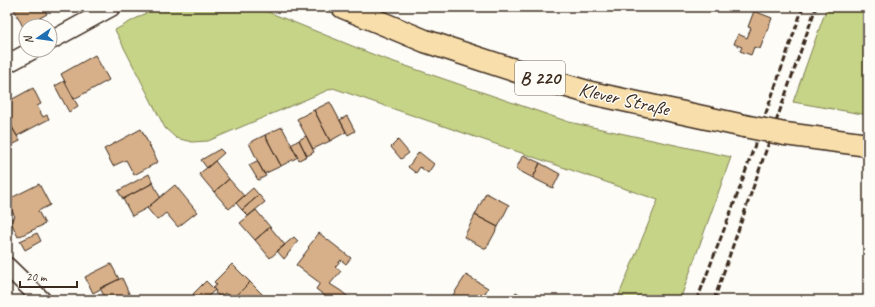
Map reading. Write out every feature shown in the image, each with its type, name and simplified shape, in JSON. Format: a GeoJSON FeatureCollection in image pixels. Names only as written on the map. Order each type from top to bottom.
{"type":"FeatureCollection","features":[{"type":"Feature","properties":{"kind":"main road","name":"Klever Straße"},"geometry":{"type":"LineString","coordinates":[[343,7],[425,41],[526,74],[591,93],[786,134],[868,145]]}},
{"type":"Feature","properties":{"kind":"street"},"geometry":{"type":"LineString","coordinates":[[58,37],[112,7]]}},
{"type":"Feature","properties":{"kind":"street"},"geometry":{"type":"LineString","coordinates":[[7,64],[18,58]]}},
{"type":"Feature","properties":{"kind":"street"},"geometry":{"type":"LineString","coordinates":[[7,266],[42,300]]}},
{"type":"Feature","properties":{"kind":"green space"},"geometry":{"type":"Polygon","coordinates":[[[157,7],[256,7],[377,56],[569,122],[731,157],[680,300],[617,300],[658,200],[333,88],[208,141],[192,142],[176,138],[165,128],[115,30],[157,7]]]}},
{"type":"Feature","properties":{"kind":"green space"},"geometry":{"type":"Polygon","coordinates":[[[827,7],[868,7],[868,115],[793,102],[827,7]]]}},
{"type":"Feature","properties":{"kind":"building"},"geometry":{"type":"Polygon","coordinates":[[[13,7],[43,7],[47,14],[40,18],[18,18],[13,7]]]}},
{"type":"Feature","properties":{"kind":"building"},"geometry":{"type":"Polygon","coordinates":[[[754,11],[772,18],[760,49],[754,47],[751,55],[740,51],[742,47],[734,44],[738,34],[747,38],[751,28],[748,27],[754,11]]]}},
{"type":"Feature","properties":{"kind":"building"},"geometry":{"type":"Polygon","coordinates":[[[95,55],[109,80],[74,99],[61,74],[95,55]]]}},
{"type":"Feature","properties":{"kind":"building"},"geometry":{"type":"Polygon","coordinates":[[[64,81],[78,106],[69,112],[55,86],[64,81]]]}},
{"type":"Feature","properties":{"kind":"building"},"geometry":{"type":"Polygon","coordinates":[[[33,88],[41,104],[37,106],[43,117],[47,115],[49,119],[17,136],[7,118],[7,102],[33,88]]]}},
{"type":"Feature","properties":{"kind":"building"},"geometry":{"type":"Polygon","coordinates":[[[330,102],[346,132],[330,141],[314,110],[330,102]]]}},
{"type":"Feature","properties":{"kind":"building"},"geometry":{"type":"Polygon","coordinates":[[[314,110],[330,141],[313,149],[297,119],[314,110]]]}},
{"type":"Feature","properties":{"kind":"building"},"geometry":{"type":"Polygon","coordinates":[[[347,116],[355,131],[348,135],[340,120],[347,116]]]}},
{"type":"Feature","properties":{"kind":"building"},"geometry":{"type":"Polygon","coordinates":[[[10,124],[20,141],[10,146],[7,141],[7,126],[10,124]]]}},
{"type":"Feature","properties":{"kind":"building"},"geometry":{"type":"Polygon","coordinates":[[[282,127],[298,157],[281,166],[265,135],[282,127]]]}},
{"type":"Feature","properties":{"kind":"building"},"geometry":{"type":"Polygon","coordinates":[[[141,129],[158,162],[134,175],[126,160],[113,166],[104,149],[141,129]]]}},
{"type":"Feature","properties":{"kind":"building"},"geometry":{"type":"Polygon","coordinates":[[[265,135],[281,166],[264,174],[249,143],[265,135]]]}},
{"type":"Feature","properties":{"kind":"building"},"geometry":{"type":"Polygon","coordinates":[[[306,136],[314,152],[307,156],[299,140],[306,136]]]}},
{"type":"Feature","properties":{"kind":"building"},"geometry":{"type":"Polygon","coordinates":[[[299,140],[307,156],[299,160],[291,145],[299,140]]]}},
{"type":"Feature","properties":{"kind":"building"},"geometry":{"type":"Polygon","coordinates":[[[398,140],[409,153],[401,159],[391,147],[398,140]]]}},
{"type":"Feature","properties":{"kind":"building"},"geometry":{"type":"Polygon","coordinates":[[[220,149],[224,153],[207,168],[201,160],[220,149]]]}},
{"type":"Feature","properties":{"kind":"building"},"geometry":{"type":"Polygon","coordinates":[[[419,152],[434,164],[428,173],[420,167],[416,173],[408,167],[419,152]]]}},
{"type":"Feature","properties":{"kind":"building"},"geometry":{"type":"Polygon","coordinates":[[[523,155],[540,163],[533,178],[516,169],[523,155]]]}},
{"type":"Feature","properties":{"kind":"building"},"geometry":{"type":"Polygon","coordinates":[[[215,161],[229,179],[214,192],[199,174],[215,161]]]}},
{"type":"Feature","properties":{"kind":"building"},"geometry":{"type":"Polygon","coordinates":[[[257,161],[266,176],[258,180],[249,165],[257,161]]]}},
{"type":"Feature","properties":{"kind":"building"},"geometry":{"type":"Polygon","coordinates":[[[540,163],[560,174],[553,188],[533,178],[540,163]]]}},
{"type":"Feature","properties":{"kind":"building"},"geometry":{"type":"Polygon","coordinates":[[[149,174],[153,183],[123,199],[118,191],[149,174]]]}},
{"type":"Feature","properties":{"kind":"building"},"geometry":{"type":"Polygon","coordinates":[[[229,179],[244,196],[229,209],[214,192],[229,179]]]}},
{"type":"Feature","properties":{"kind":"building"},"geometry":{"type":"Polygon","coordinates":[[[153,183],[160,197],[147,208],[132,216],[123,199],[153,183]]]}},
{"type":"Feature","properties":{"kind":"building"},"geometry":{"type":"Polygon","coordinates":[[[39,184],[50,205],[38,211],[45,224],[18,237],[10,220],[15,217],[7,200],[39,184]]]}},
{"type":"Feature","properties":{"kind":"building"},"geometry":{"type":"Polygon","coordinates":[[[175,185],[197,212],[178,227],[166,213],[157,220],[147,208],[175,185]]]}},
{"type":"Feature","properties":{"kind":"building"},"geometry":{"type":"Polygon","coordinates":[[[253,188],[259,195],[242,210],[236,203],[253,188]]]}},
{"type":"Feature","properties":{"kind":"building"},"geometry":{"type":"Polygon","coordinates":[[[486,193],[509,205],[498,227],[475,215],[486,193]]]}},
{"type":"Feature","properties":{"kind":"building"},"geometry":{"type":"Polygon","coordinates":[[[259,195],[265,202],[248,216],[242,210],[259,195]]]}},
{"type":"Feature","properties":{"kind":"building"},"geometry":{"type":"Polygon","coordinates":[[[256,210],[270,227],[255,240],[240,223],[256,210]]]}},
{"type":"Feature","properties":{"kind":"building"},"geometry":{"type":"Polygon","coordinates":[[[475,215],[498,227],[486,249],[464,237],[475,215]]]}},
{"type":"Feature","properties":{"kind":"building"},"geometry":{"type":"Polygon","coordinates":[[[270,227],[285,245],[270,258],[255,240],[270,227]]]}},
{"type":"Feature","properties":{"kind":"building"},"geometry":{"type":"Polygon","coordinates":[[[37,233],[41,241],[25,250],[20,241],[37,233]]]}},
{"type":"Feature","properties":{"kind":"building"},"geometry":{"type":"Polygon","coordinates":[[[319,233],[351,258],[346,264],[341,260],[335,267],[341,271],[330,284],[352,300],[330,300],[316,289],[320,283],[296,265],[319,233]]]}},
{"type":"Feature","properties":{"kind":"building"},"geometry":{"type":"Polygon","coordinates":[[[294,237],[298,241],[284,259],[277,251],[294,237]]]}},
{"type":"Feature","properties":{"kind":"building"},"geometry":{"type":"Polygon","coordinates":[[[111,264],[119,279],[93,293],[85,277],[111,264]]]}},
{"type":"Feature","properties":{"kind":"building"},"geometry":{"type":"Polygon","coordinates":[[[232,264],[250,282],[232,300],[225,293],[220,297],[215,293],[216,291],[213,288],[217,285],[214,282],[232,264]]]}},
{"type":"Feature","properties":{"kind":"building"},"geometry":{"type":"Polygon","coordinates":[[[466,275],[488,288],[481,300],[462,300],[453,295],[466,275]]]}},
{"type":"Feature","properties":{"kind":"building"},"geometry":{"type":"Polygon","coordinates":[[[122,278],[132,300],[106,300],[100,288],[122,278]]]}},
{"type":"Feature","properties":{"kind":"building"},"geometry":{"type":"Polygon","coordinates":[[[206,281],[215,290],[204,300],[198,300],[193,294],[206,281]]]}},
{"type":"Feature","properties":{"kind":"building"},"geometry":{"type":"Polygon","coordinates":[[[250,282],[268,300],[232,300],[250,282]]]}},
{"type":"Feature","properties":{"kind":"building"},"geometry":{"type":"Polygon","coordinates":[[[516,292],[529,300],[511,300],[516,292]]]}},
{"type":"Feature","properties":{"kind":"railway"},"geometry":{"type":"LineString","coordinates":[[697,300],[738,193],[803,7]]}},
{"type":"Feature","properties":{"kind":"railway"},"geometry":{"type":"LineString","coordinates":[[714,300],[816,7]]}}]}
